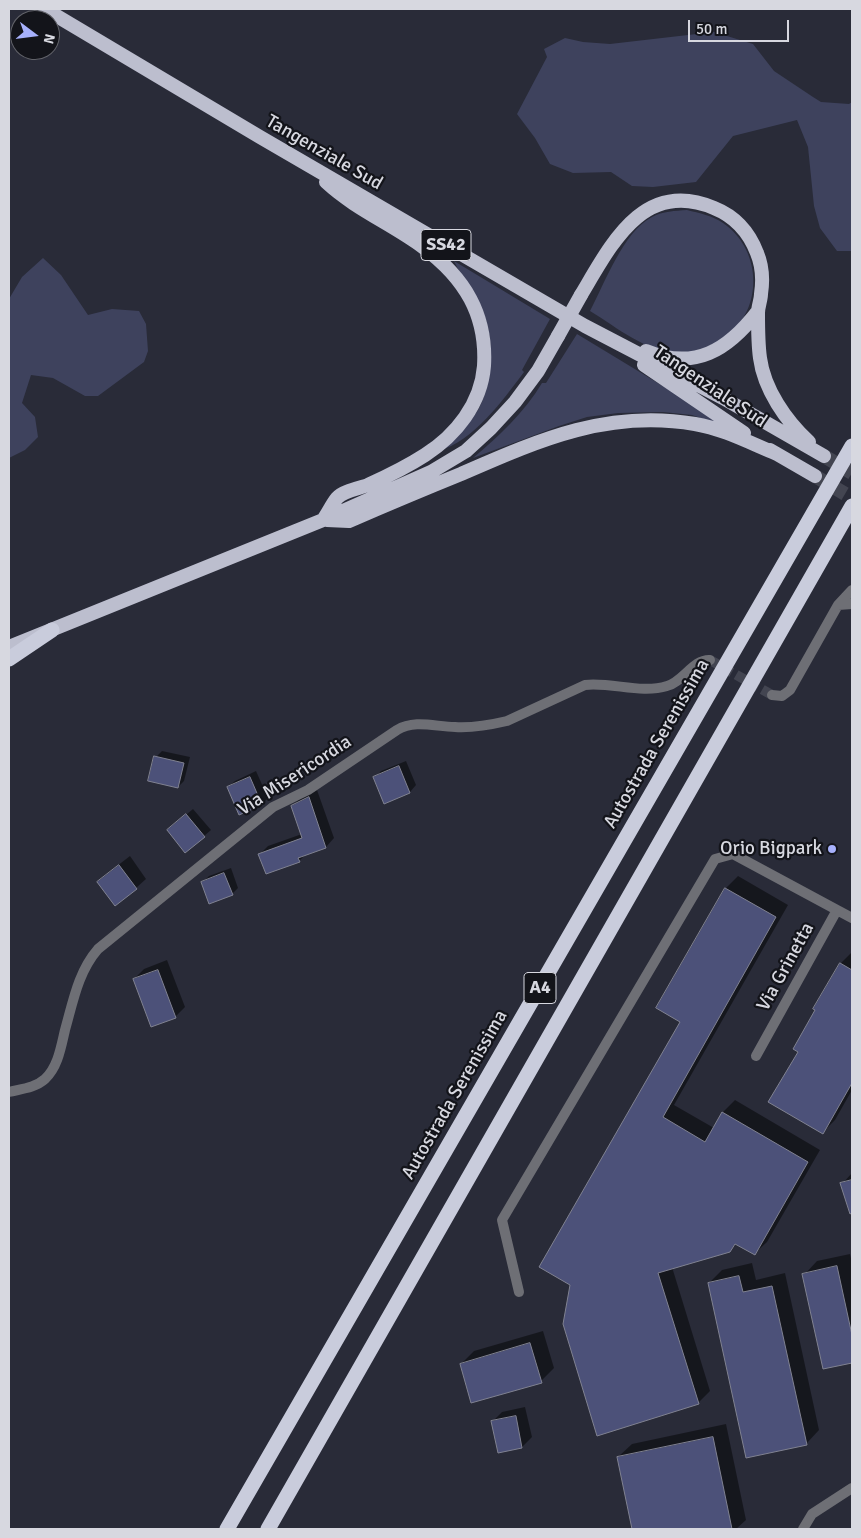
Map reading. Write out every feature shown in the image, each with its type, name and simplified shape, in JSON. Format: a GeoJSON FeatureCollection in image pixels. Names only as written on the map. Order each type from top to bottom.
{"type":"FeatureCollection","features":[{"type":"Feature","properties":{"kind":"highway","name":"Tangenziale Sud"},"geometry":{"type":"LineString","coordinates":[[45,9],[307,165],[585,326],[723,398],[824,456],[798,431],[780,407],[769,388],[760,358],[758,311]]}},
{"type":"Feature","properties":{"kind":"highway"},"geometry":{"type":"LineString","coordinates":[[307,165],[340,195],[424,248],[445,266],[461,283],[473,304],[481,323],[484,341],[483,375],[479,391],[474,404],[452,433],[426,454],[406,466],[369,484],[338,496],[323,520]]}},
{"type":"Feature","properties":{"kind":"highway"},"geometry":{"type":"LineString","coordinates":[[9,647],[323,520],[431,472],[466,451],[515,402],[538,371],[609,249],[624,228],[641,213],[657,205],[676,201],[691,201],[723,212],[740,224],[752,240],[761,270],[762,293],[758,311],[734,338],[710,354],[673,359],[653,354],[585,326]]}},
{"type":"Feature","properties":{"kind":"highway","name":"Tangenziale Sud"},"geometry":{"type":"LineString","coordinates":[[585,326],[777,454],[816,476]]}},
{"type":"Feature","properties":{"kind":"highway"},"geometry":{"type":"LineString","coordinates":[[323,520],[349,521],[511,452],[563,434],[609,422],[643,419],[696,424],[725,432],[777,454]]}},
{"type":"Feature","properties":{"kind":"highway","name":"Autostrada Serenissima"},"geometry":{"type":"LineString","coordinates":[[227,1529],[852,446]]}},
{"type":"Feature","properties":{"kind":"highway","name":"A4"},"geometry":{"type":"LineString","coordinates":[[268,1529],[852,506]]}},
{"type":"Feature","properties":{"kind":"highway"},"geometry":{"type":"LineString","coordinates":[[9,659],[52,630]]}},
{"type":"Feature","properties":{"kind":"street"},"geometry":{"type":"LineString","coordinates":[[772,695],[782,696],[790,690],[838,605],[852,590]]}},
{"type":"Feature","properties":{"kind":"street"},"geometry":{"type":"LineString","coordinates":[[838,605],[852,604]]}},
{"type":"Feature","properties":{"kind":"street","name":"Via Misericordia"},"geometry":{"type":"LineString","coordinates":[[9,1092],[34,1086],[44,1080],[50,1073],[60,1052],[74,995],[84,969],[98,949],[273,807],[308,790],[397,730],[410,724],[456,727],[506,722],[586,685],[597,684],[643,688],[665,687],[676,682],[700,662],[710,660]]}},
{"type":"Feature","properties":{"kind":"street"},"geometry":{"type":"LineString","coordinates":[[519,1292],[502,1220],[715,859],[733,854],[837,910]]}},
{"type":"Feature","properties":{"kind":"street","name":"Via Grinetta"},"geometry":{"type":"LineString","coordinates":[[756,1056],[837,910],[852,918]]}},
{"type":"Feature","properties":{"kind":"street"},"geometry":{"type":"LineString","coordinates":[[803,1529],[812,1514],[852,1488]]}},
{"type":"Feature","properties":{"kind":"shaded area"},"geometry":{"type":"Polygon","coordinates":[[[714,32],[753,44],[774,71],[821,102],[849,104],[852,102],[852,251],[837,251],[820,228],[814,206],[808,147],[797,120],[733,136],[696,182],[653,187],[632,186],[611,172],[573,173],[550,164],[535,138],[517,114],[547,57],[544,49],[565,38],[583,42],[610,44],[714,32]]]}},
{"type":"Feature","properties":{"kind":"shaded area"},"geometry":{"type":"Polygon","coordinates":[[[687,210],[715,218],[735,234],[744,247],[750,261],[753,276],[753,292],[749,307],[742,321],[728,336],[707,347],[683,353],[670,352],[646,345],[590,311],[616,259],[632,234],[652,217],[669,212],[687,210]]]}},
{"type":"Feature","properties":{"kind":"shaded area"},"geometry":{"type":"Polygon","coordinates":[[[43,258],[61,275],[88,315],[112,309],[139,311],[146,324],[148,351],[144,362],[98,396],[85,396],[53,378],[31,375],[22,403],[35,417],[38,437],[25,450],[9,458],[9,299],[22,277],[43,258]]]}},
{"type":"Feature","properties":{"kind":"shaded area"},"geometry":{"type":"Polygon","coordinates":[[[454,261],[550,319],[522,370],[524,372],[497,407],[464,438],[438,451],[460,432],[479,408],[488,382],[490,367],[490,338],[483,312],[454,261]]]}},
{"type":"Feature","properties":{"kind":"shaded area"},"geometry":{"type":"Polygon","coordinates":[[[577,334],[714,417],[723,426],[692,415],[663,412],[618,413],[587,417],[473,458],[510,424],[542,383],[546,383],[577,334]]]}},
{"type":"Feature","properties":{"kind":"building"},"geometry":{"type":"Polygon","coordinates":[[[154,756],[184,763],[178,788],[148,781],[154,756]]]}},
{"type":"Feature","properties":{"kind":"building"},"geometry":{"type":"Polygon","coordinates":[[[399,766],[410,793],[384,804],[373,777],[399,766]]]}},
{"type":"Feature","properties":{"kind":"building"},"geometry":{"type":"Polygon","coordinates":[[[250,777],[262,805],[239,815],[227,787],[250,777]]]}},
{"type":"Feature","properties":{"kind":"building"},"geometry":{"type":"Polygon","coordinates":[[[309,797],[326,848],[298,858],[300,862],[266,874],[258,854],[302,838],[291,806],[309,797]]]}},
{"type":"Feature","properties":{"kind":"building"},"geometry":{"type":"Polygon","coordinates":[[[186,814],[205,837],[185,853],[167,830],[186,814]]]}},
{"type":"Feature","properties":{"kind":"building"},"geometry":{"type":"Polygon","coordinates":[[[119,865],[137,889],[115,906],[97,882],[119,865]]]}},
{"type":"Feature","properties":{"kind":"building"},"geometry":{"type":"Polygon","coordinates":[[[224,873],[233,895],[209,904],[201,882],[224,873]]]}},
{"type":"Feature","properties":{"kind":"building"},"geometry":{"type":"Polygon","coordinates":[[[725,888],[776,917],[663,1117],[705,1142],[722,1112],[808,1162],[755,1255],[735,1244],[730,1252],[658,1273],[699,1404],[597,1436],[563,1324],[570,1285],[539,1267],[680,1022],[656,1008],[725,888]]]}},
{"type":"Feature","properties":{"kind":"building"},"geometry":{"type":"Polygon","coordinates":[[[840,963],[852,970],[852,1083],[823,1134],[768,1102],[798,1052],[793,1049],[815,1010],[813,1009],[840,963]]]}},
{"type":"Feature","properties":{"kind":"building"},"geometry":{"type":"Polygon","coordinates":[[[158,970],[176,1018],[151,1027],[133,979],[158,970]]]}},
{"type":"Feature","properties":{"kind":"building"},"geometry":{"type":"Polygon","coordinates":[[[852,1180],[852,1213],[850,1214],[840,1183],[852,1180]]]}},
{"type":"Feature","properties":{"kind":"building"},"geometry":{"type":"Polygon","coordinates":[[[837,1266],[852,1335],[852,1363],[823,1369],[802,1274],[837,1266]]]}},
{"type":"Feature","properties":{"kind":"building"},"geometry":{"type":"Polygon","coordinates":[[[739,1276],[743,1292],[772,1286],[807,1445],[746,1458],[708,1283],[739,1276]]]}},
{"type":"Feature","properties":{"kind":"building"},"geometry":{"type":"Polygon","coordinates":[[[530,1343],[542,1383],[471,1403],[460,1364],[530,1343]]]}},
{"type":"Feature","properties":{"kind":"building"},"geometry":{"type":"Polygon","coordinates":[[[516,1416],[522,1448],[498,1453],[491,1421],[516,1416]]]}},
{"type":"Feature","properties":{"kind":"building"},"geometry":{"type":"Polygon","coordinates":[[[713,1437],[732,1529],[632,1529],[617,1457],[713,1437]]]}},
{"type":"Feature","properties":{"kind":"tunnel"},"geometry":{"type":"LineString","coordinates":[[824,456],[852,473]]}},
{"type":"Feature","properties":{"kind":"tunnel"},"geometry":{"type":"LineString","coordinates":[[815,476],[852,498]]}},
{"type":"Feature","properties":{"kind":"tunnel"},"geometry":{"type":"LineString","coordinates":[[710,660],[772,695]]}},
{"type":"Feature","properties":{"kind":"place","name":"Orio Bigpark"},"geometry":{"type":"Point","coordinates":[832,849]}}]}
